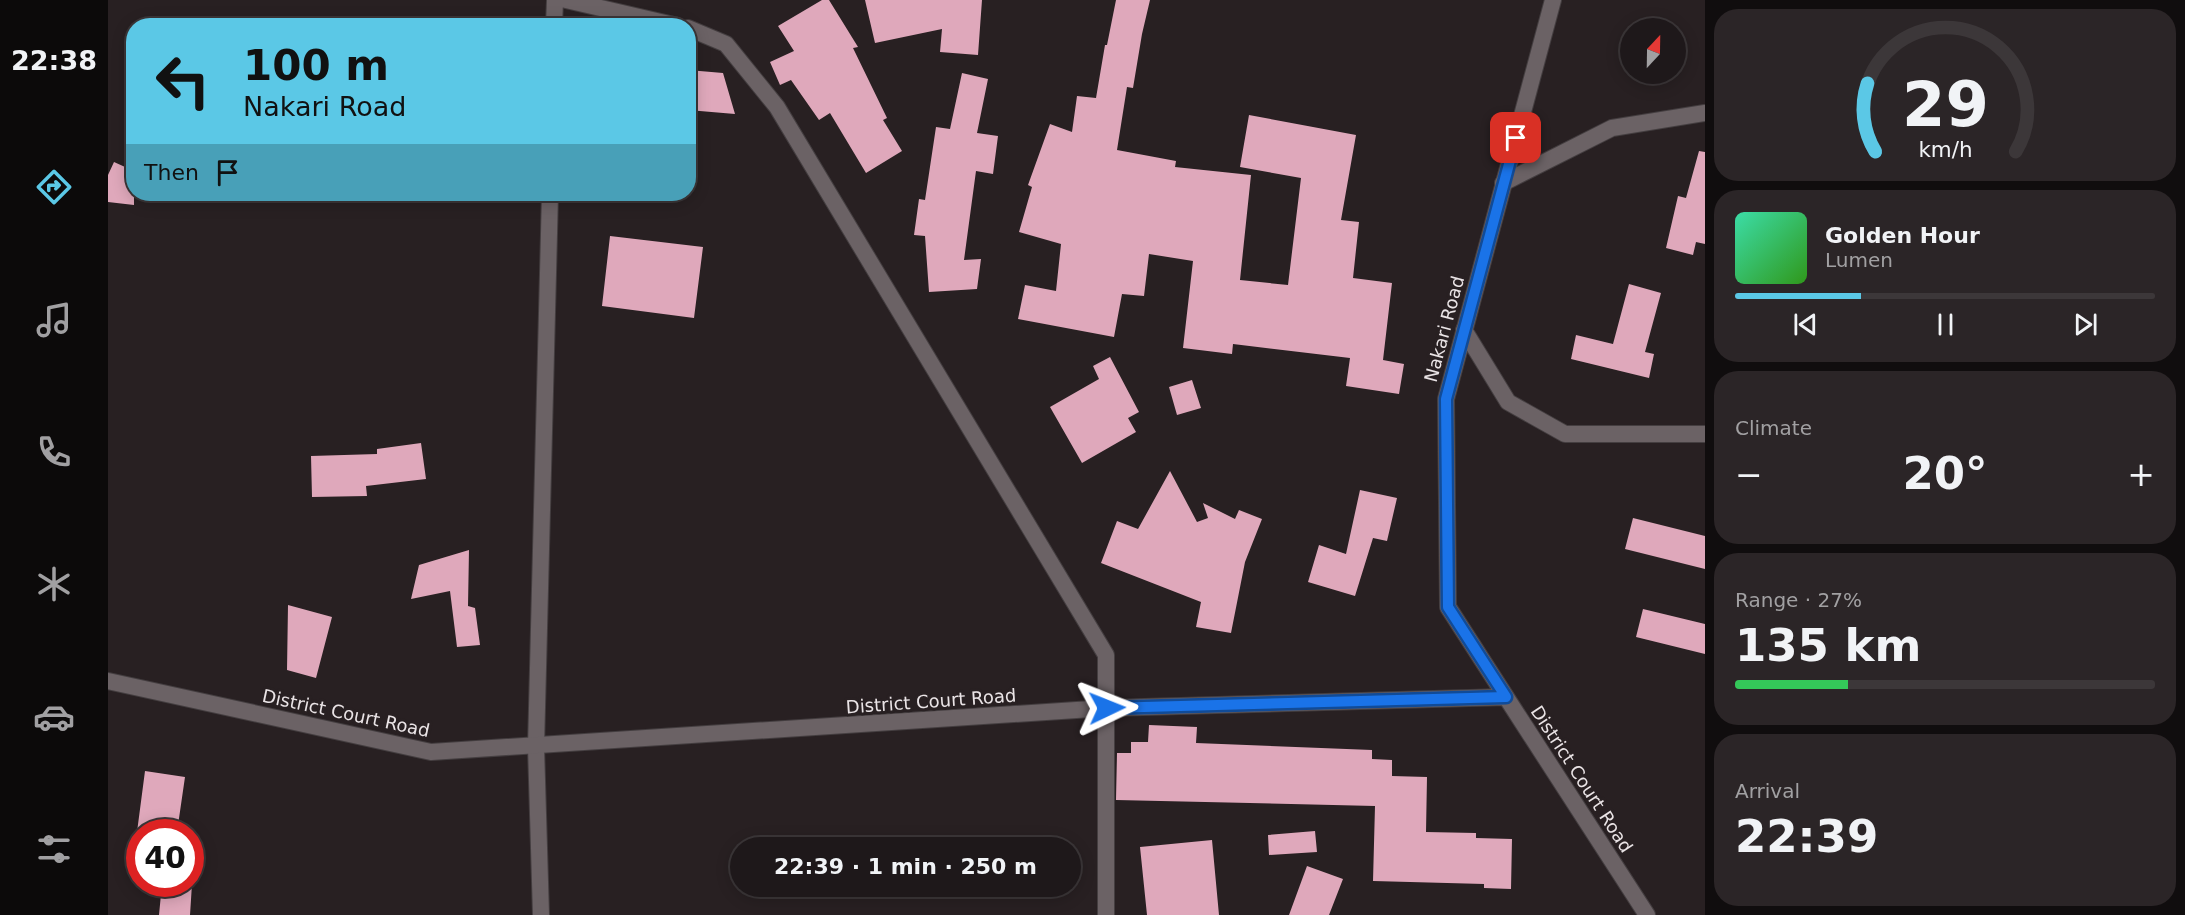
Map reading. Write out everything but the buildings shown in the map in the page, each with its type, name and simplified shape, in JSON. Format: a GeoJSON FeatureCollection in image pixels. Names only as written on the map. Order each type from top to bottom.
{"type":"FeatureCollection","features":[{"type":"Feature","properties":{"kind":"street"},"geometry":{"type":"LineString","coordinates":[[554,18],[555,0]]}},
{"type":"Feature","properties":{"kind":"street"},"geometry":{"type":"LineString","coordinates":[[566,0],[644,18]]}},
{"type":"Feature","properties":{"kind":"street","name":"Nakari Road"},"geometry":{"type":"LineString","coordinates":[[1506,697],[1448,607],[1446,399],[1553,0]]}},
{"type":"Feature","properties":{"kind":"street"},"geometry":{"type":"LineString","coordinates":[[696,31],[726,44],[777,107],[1106,655],[1106,915]]}},
{"type":"Feature","properties":{"kind":"street"},"geometry":{"type":"LineString","coordinates":[[1503,183],[1612,128],[1705,113]]}},
{"type":"Feature","properties":{"kind":"street"},"geometry":{"type":"LineString","coordinates":[[541,915],[536,747],[550,201]]}},
{"type":"Feature","properties":{"kind":"street"},"geometry":{"type":"LineString","coordinates":[[1464,330],[1508,402],[1565,434],[1705,434]]}},
{"type":"Feature","properties":{"kind":"street","name":"District Court Road"},"geometry":{"type":"LineString","coordinates":[[108,681],[431,752],[536,747],[1107,708],[1506,697],[1647,915]]}},
{"type":"Feature","properties":{"kind":"route"},"geometry":{"type":"LineString","coordinates":[[1107,708],[1506,697],[1448,607],[1446,399],[1516,138]]}}]}
